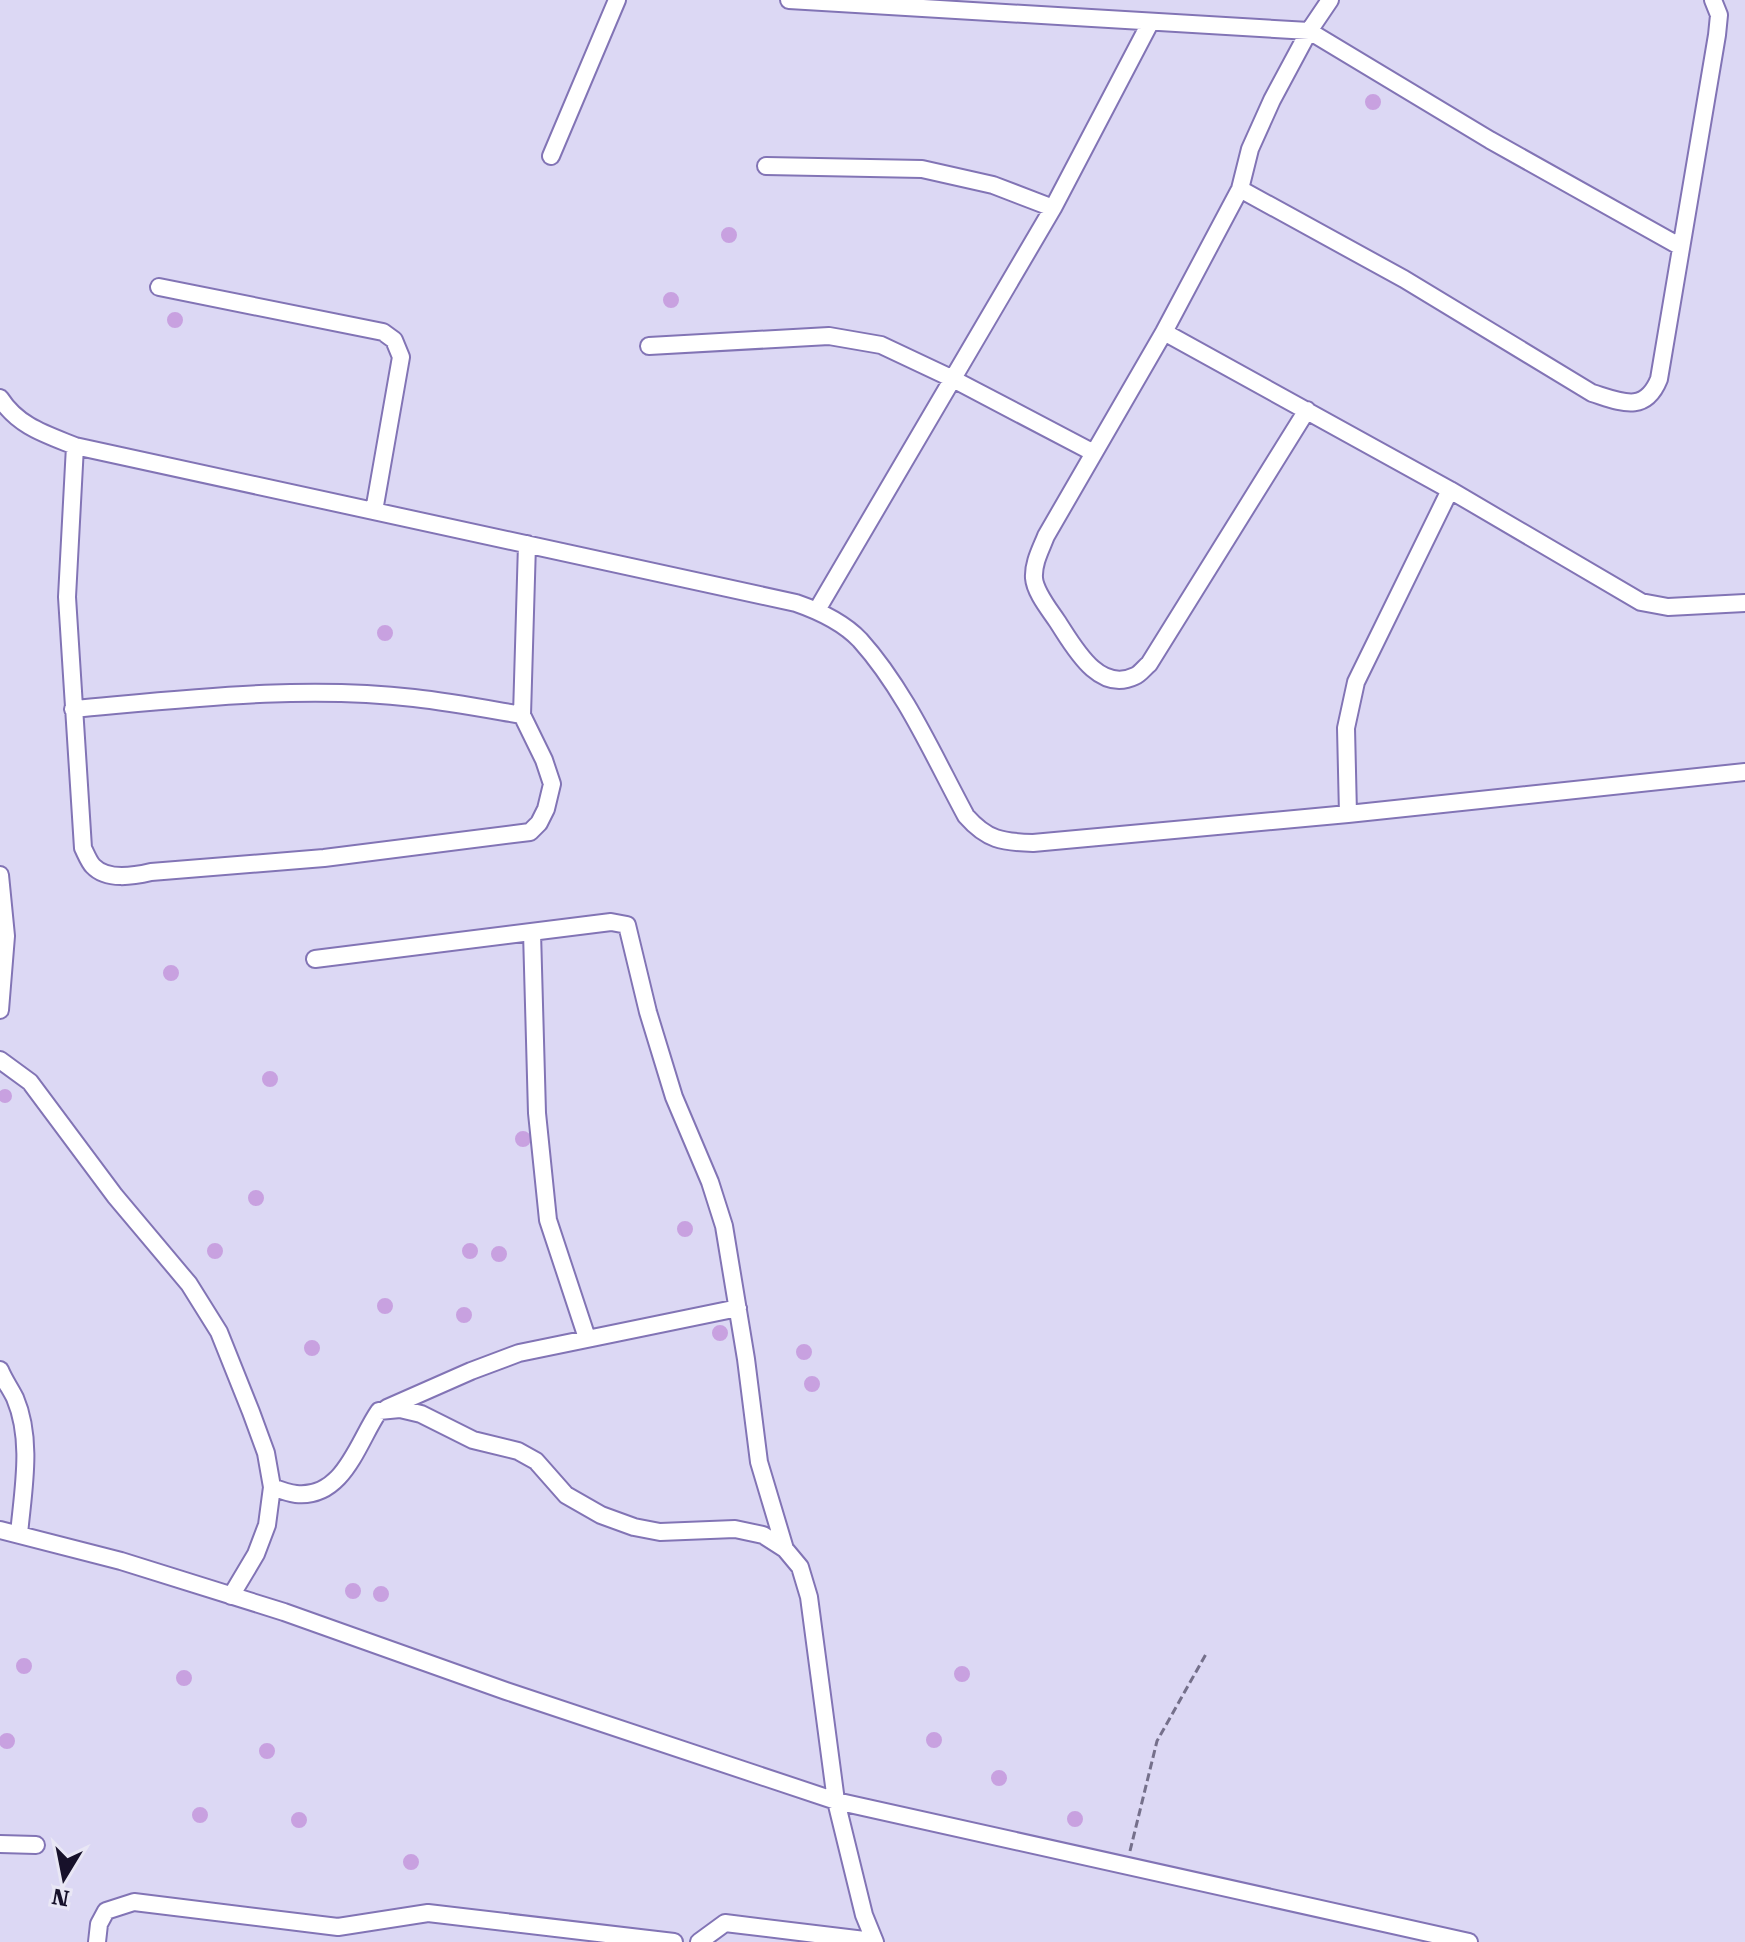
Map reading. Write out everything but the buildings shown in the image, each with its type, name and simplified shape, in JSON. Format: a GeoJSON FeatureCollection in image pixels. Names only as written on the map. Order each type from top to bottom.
{"type":"FeatureCollection","features":[{"type":"Feature","properties":{"kind":"street"},"geometry":{"type":"LineString","coordinates":[[551,156],[617,0]]}},
{"type":"Feature","properties":{"kind":"street"},"geometry":{"type":"LineString","coordinates":[[789,0],[1309,31],[1490,140],[1681,247]]}},
{"type":"Feature","properties":{"kind":"street"},"geometry":{"type":"LineString","coordinates":[[1307,410],[1149,664],[1135,676],[1119,679],[1102,676],[1083,660],[1041,597],[1034,579],[1037,557],[1046,536],[1164,332],[1240,189],[1250,149],[1272,100],[1309,31],[1330,0]]}},
{"type":"Feature","properties":{"kind":"street"},"geometry":{"type":"LineString","coordinates":[[1240,189],[1404,279],[1592,393],[1622,403],[1640,402],[1653,394],[1659,379],[1717,35],[1719,15],[1713,0]]}},
{"type":"Feature","properties":{"kind":"street"},"geometry":{"type":"LineString","coordinates":[[817,610],[1053,208],[1150,23]]}},
{"type":"Feature","properties":{"kind":"street"},"geometry":{"type":"LineString","coordinates":[[766,166],[922,169],[993,185],[1053,208]]}},
{"type":"Feature","properties":{"kind":"street"},"geometry":{"type":"LineString","coordinates":[[159,287],[383,332],[394,340],[401,357],[374,511]]}},
{"type":"Feature","properties":{"kind":"street"},"geometry":{"type":"LineString","coordinates":[[1164,332],[1450,490],[1641,602],[1668,607],[1745,603]]}},
{"type":"Feature","properties":{"kind":"street"},"geometry":{"type":"LineString","coordinates":[[649,346],[829,336],[859,339],[881,345],[951,378],[1094,453]]}},
{"type":"Feature","properties":{"kind":"street"},"geometry":{"type":"LineString","coordinates":[[0,398],[9,412],[32,429],[75,446],[817,610],[860,640],[906,706],[966,816],[979,831],[993,838],[1033,843],[1745,772]]}},
{"type":"Feature","properties":{"kind":"street"},"geometry":{"type":"LineString","coordinates":[[75,446],[67,597],[83,848],[93,867],[110,875],[130,877],[151,872],[324,858],[530,832],[546,809],[552,784],[522,715],[527,544]]}},
{"type":"Feature","properties":{"kind":"street"},"geometry":{"type":"LineString","coordinates":[[1348,814],[1346,728],[1356,682],[1450,490]]}},
{"type":"Feature","properties":{"kind":"street"},"geometry":{"type":"LineString","coordinates":[[73,709],[245,694],[339,694],[413,697],[522,715]]}},
{"type":"Feature","properties":{"kind":"street"},"geometry":{"type":"LineString","coordinates":[[0,875],[6,936],[0,1010]]}},
{"type":"Feature","properties":{"kind":"street"},"geometry":{"type":"LineString","coordinates":[[315,959],[611,922],[624,923],[630,928],[648,1012],[674,1097],[710,1182],[724,1226],[759,1462],[785,1549]]}},
{"type":"Feature","properties":{"kind":"street"},"geometry":{"type":"LineString","coordinates":[[532,932],[537,1113],[548,1220],[587,1338]]}},
{"type":"Feature","properties":{"kind":"street"},"geometry":{"type":"LineString","coordinates":[[0,1060],[30,1082],[115,1196],[189,1284],[219,1332],[266,1453],[272,1487],[267,1525],[256,1554],[231,1596]]}},
{"type":"Feature","properties":{"kind":"street"},"geometry":{"type":"LineString","coordinates":[[272,1487],[298,1495],[319,1491],[338,1480],[379,1411],[471,1371],[519,1353],[738,1308]]}},
{"type":"Feature","properties":{"kind":"street"},"geometry":{"type":"LineString","coordinates":[[0,1370],[15,1399],[23,1428],[25,1459],[19,1534]]}},
{"type":"Feature","properties":{"kind":"street"},"geometry":{"type":"LineString","coordinates":[[379,1411],[400,1409],[421,1414],[473,1440],[518,1451],[536,1461],[566,1495],[601,1515],[660,1532],[735,1529],[763,1535],[785,1549],[800,1567],[809,1597],[836,1801],[864,1915],[874,1942],[725,1923],[699,1942]]}},
{"type":"Feature","properties":{"kind":"street"},"geometry":{"type":"LineString","coordinates":[[0,1530],[121,1561],[284,1612],[506,1691],[836,1801],[1469,1942]]}},
{"type":"Feature","properties":{"kind":"street"},"geometry":{"type":"LineString","coordinates":[[0,1844],[36,1845]]}},
{"type":"Feature","properties":{"kind":"street"},"geometry":{"type":"LineString","coordinates":[[97,1942],[99,1924],[106,1911],[134,1902],[338,1927],[428,1913],[674,1942]]}},
{"type":"Feature","properties":{"kind":"path"},"geometry":{"type":"LineString","coordinates":[[1126,1866],[1157,1741],[1206,1654]]}}]}
